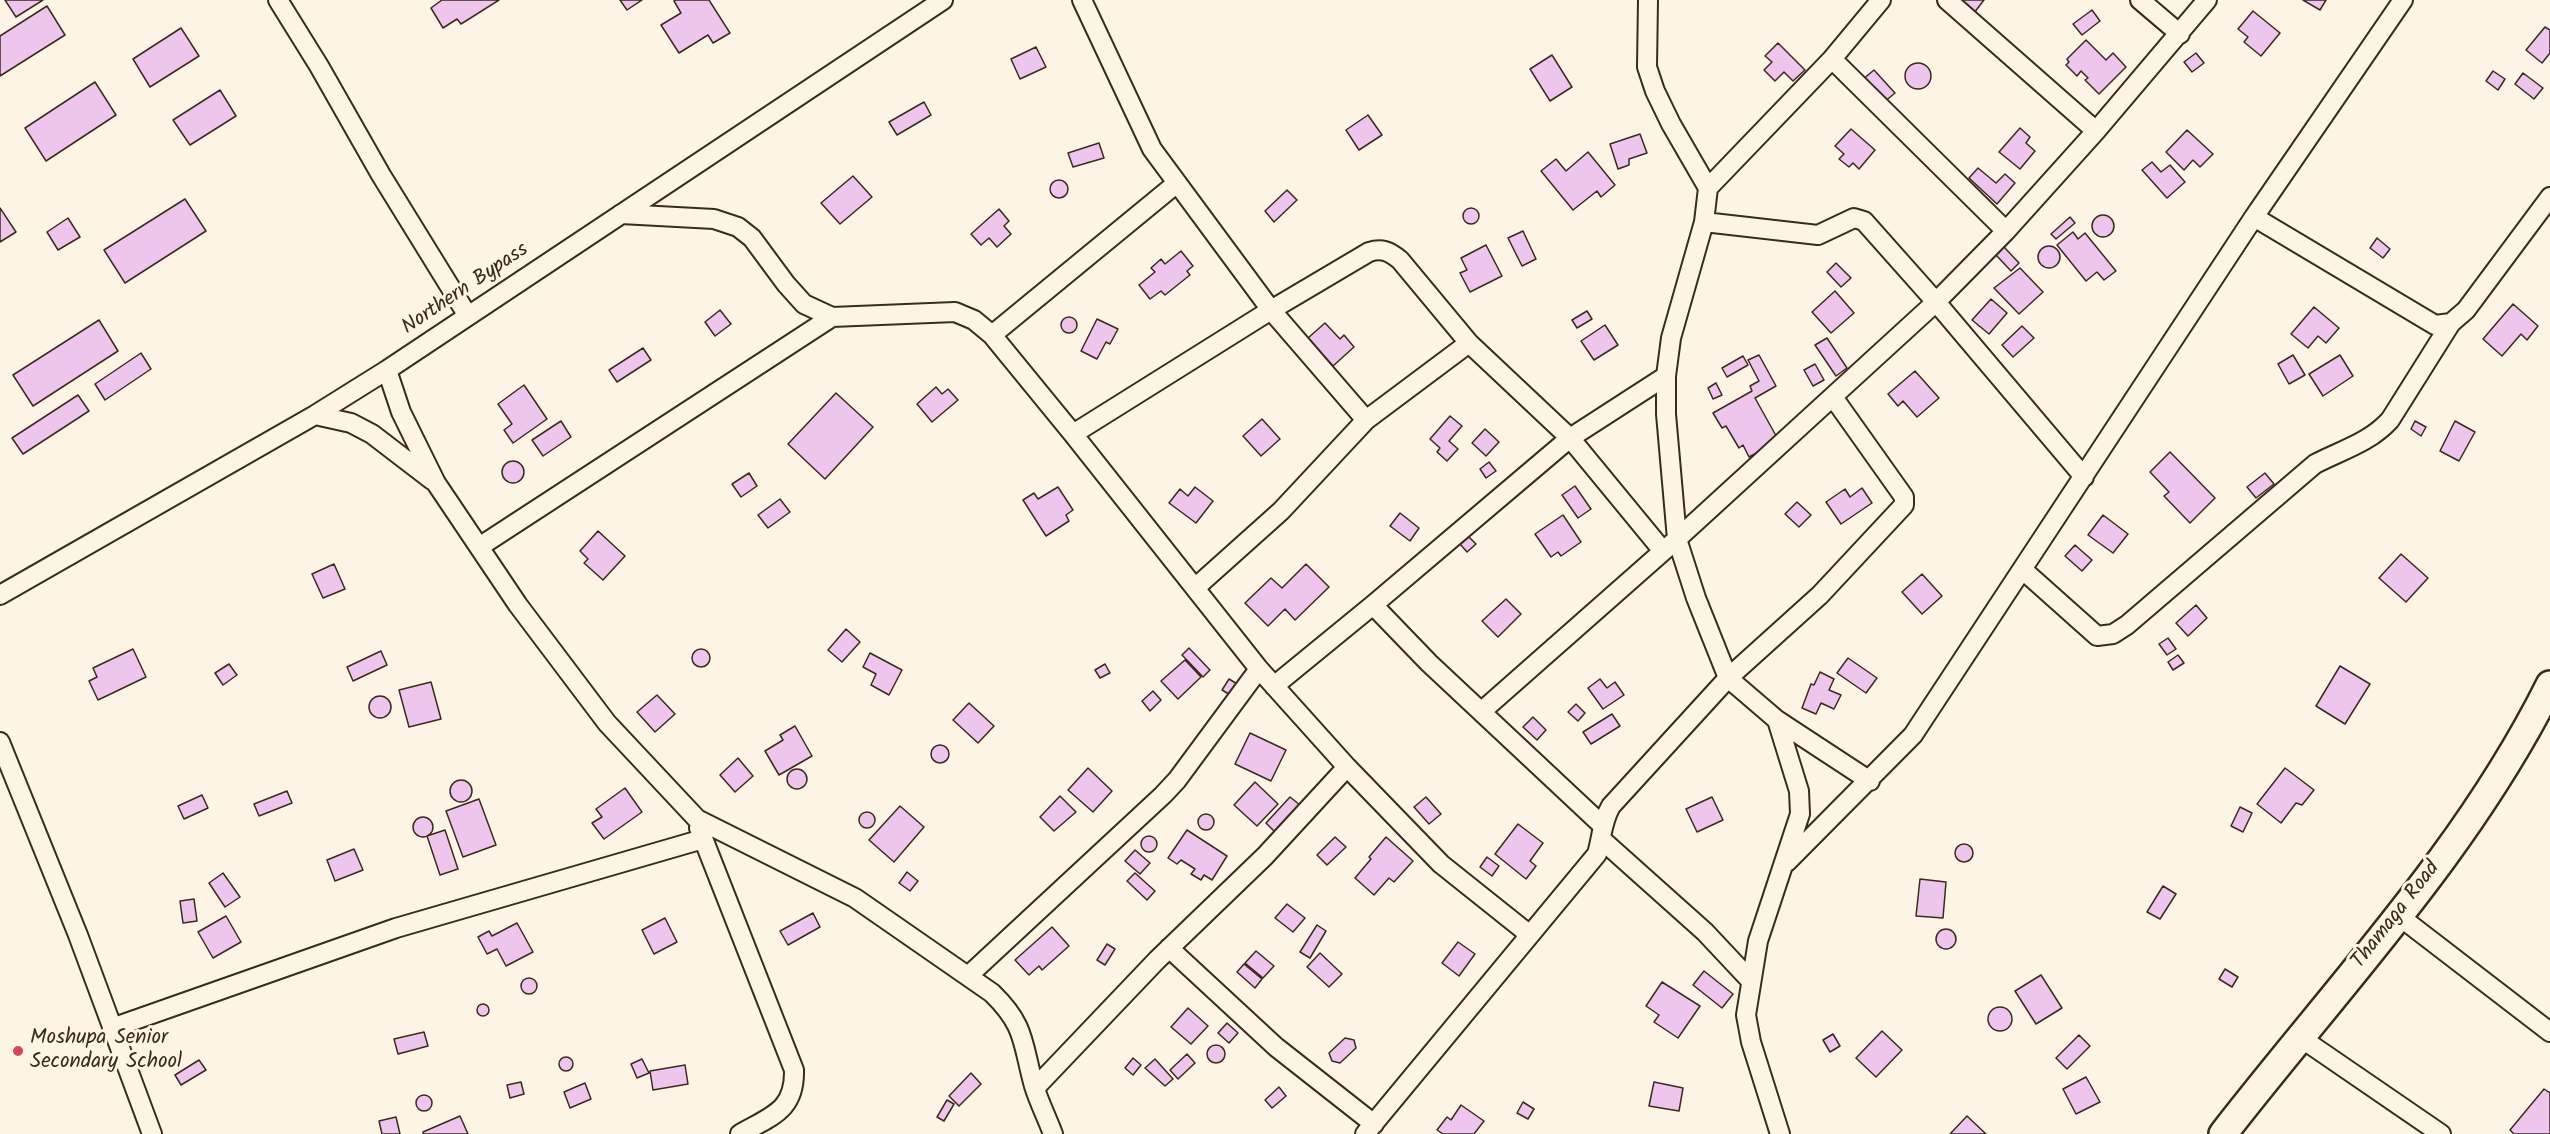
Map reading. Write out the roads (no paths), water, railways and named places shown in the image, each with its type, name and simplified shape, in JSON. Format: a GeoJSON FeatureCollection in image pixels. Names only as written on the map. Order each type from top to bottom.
{"type":"FeatureCollection","features":[{"type":"Feature","properties":{"kind":"main road","name":"Thamaga Road"},"geometry":{"type":"LineString","coordinates":[[2223,1134],[2399,916],[2471,819],[2550,685]]}},
{"type":"Feature","properties":{"kind":"street"},"geometry":{"type":"LineString","coordinates":[[278,0],[319,66],[381,175],[468,316]]}},
{"type":"Feature","properties":{"kind":"street","name":"Northern Bypass"},"geometry":{"type":"LineString","coordinates":[[0,595],[315,415],[387,370],[943,0]]}},
{"type":"Feature","properties":{"kind":"street"},"geometry":{"type":"LineString","coordinates":[[1082,0],[1144,135],[1271,310],[1366,420]]}},
{"type":"Feature","properties":{"kind":"street"},"geometry":{"type":"LineString","coordinates":[[1648,0],[1647,67],[1655,91],[1671,124],[1708,188],[1704,222],[1671,338],[1666,376],[1666,414],[1677,539],[1696,598],[1728,678],[1777,720],[1870,781]]}},
{"type":"Feature","properties":{"kind":"street"},"geometry":{"type":"LineString","coordinates":[[1708,188],[1832,58],[1881,0]]}},
{"type":"Feature","properties":{"kind":"street"},"geometry":{"type":"LineString","coordinates":[[1947,0],[2096,131]]}},
{"type":"Feature","properties":{"kind":"street"},"geometry":{"type":"LineString","coordinates":[[2140,0],[2180,34]]}},
{"type":"Feature","properties":{"kind":"street"},"geometry":{"type":"LineString","coordinates":[[1482,711],[1677,539],[1936,302],[2006,231],[2096,131],[2207,0]]}},
{"type":"Feature","properties":{"kind":"street"},"geometry":{"type":"LineString","coordinates":[[1783,866],[1870,781],[1913,735],[2024,570],[2254,217],[2403,0]]}},
{"type":"Feature","properties":{"kind":"street"},"geometry":{"type":"LineString","coordinates":[[1832,58],[2006,231]]}},
{"type":"Feature","properties":{"kind":"street"},"geometry":{"type":"LineString","coordinates":[[992,335],[1177,183]]}},
{"type":"Feature","properties":{"kind":"street"},"geometry":{"type":"LineString","coordinates":[[2024,570],[2097,636],[2113,634],[2127,625],[2315,464],[2336,453],[2358,446],[2378,433],[2390,420],[2451,323],[2466,310],[2550,197]]}},
{"type":"Feature","properties":{"kind":"street"},"geometry":{"type":"LineString","coordinates":[[621,214],[714,219],[738,226],[752,238],[804,304],[832,317],[955,312],[974,320],[992,335],[1073,434],[1259,669],[1347,767],[1441,864],[1530,935]]}},
{"type":"Feature","properties":{"kind":"street"},"geometry":{"type":"LineString","coordinates":[[2254,217],[2424,320],[2435,325],[2451,323]]}},
{"type":"Feature","properties":{"kind":"street"},"geometry":{"type":"LineString","coordinates":[[1704,222],[1818,236],[1854,218],[1859,219],[1936,302],[2084,477]]}},
{"type":"Feature","properties":{"kind":"street"},"geometry":{"type":"LineString","coordinates":[[1073,434],[1271,310],[1369,252],[1379,249],[1391,252],[1400,260],[1468,343],[1570,438],[1663,551]]}},
{"type":"Feature","properties":{"kind":"street"},"geometry":{"type":"LineString","coordinates":[[479,548],[832,317]]}},
{"type":"Feature","properties":{"kind":"street"},"geometry":{"type":"LineString","coordinates":[[1195,588],[1281,511],[1366,420],[1468,343]]}},
{"type":"Feature","properties":{"kind":"street"},"geometry":{"type":"LineString","coordinates":[[387,370],[401,412],[436,483],[518,605],[607,723],[697,819],[855,898],[992,993],[1009,1010],[1021,1030],[1035,1088],[1053,1134]]}},
{"type":"Feature","properties":{"kind":"street"},"geometry":{"type":"LineString","coordinates":[[1274,686],[1570,438],[1666,376]]}},
{"type":"Feature","properties":{"kind":"street"},"geometry":{"type":"LineString","coordinates":[[1169,948],[1276,1047],[1370,1129],[1597,854],[1611,806],[1728,678],[1820,595],[1904,505],[1904,497],[1833,396]]}},
{"type":"Feature","properties":{"kind":"street"},"geometry":{"type":"LineString","coordinates":[[315,415],[351,423],[372,434],[436,483]]}},
{"type":"Feature","properties":{"kind":"street"},"geometry":{"type":"LineString","coordinates":[[1373,605],[1429,663],[1482,711],[1705,932],[1751,981]]}},
{"type":"Feature","properties":{"kind":"street"},"geometry":{"type":"LineString","coordinates":[[968,976],[1178,780],[1259,669]]}},
{"type":"Feature","properties":{"kind":"street"},"geometry":{"type":"LineString","coordinates":[[1777,720],[1799,791],[1800,814],[1758,941],[1746,1015],[1780,1134]]}},
{"type":"Feature","properties":{"kind":"street"},"geometry":{"type":"LineString","coordinates":[[0,742],[78,935],[152,1134]]}},
{"type":"Feature","properties":{"kind":"street"},"geometry":{"type":"LineString","coordinates":[[1035,1088],[1169,948],[1265,856],[1347,767]]}},
{"type":"Feature","properties":{"kind":"street"},"geometry":{"type":"LineString","coordinates":[[697,819],[794,1071],[795,1086],[790,1100],[780,1111],[740,1134]]}},
{"type":"Feature","properties":{"kind":"street"},"geometry":{"type":"LineString","coordinates":[[112,1028],[396,928],[703,839]]}},
{"type":"Feature","properties":{"kind":"street"},"geometry":{"type":"LineString","coordinates":[[2399,916],[2550,1032]]}},
{"type":"Feature","properties":{"kind":"street"},"geometry":{"type":"LineString","coordinates":[[2301,1038],[2441,1134]]}},
{"type":"Feature","properties":{"kind":"place","name":"Moshupa Senior Secondary School"},"geometry":{"type":"Point","coordinates":[18,1051]}}]}
